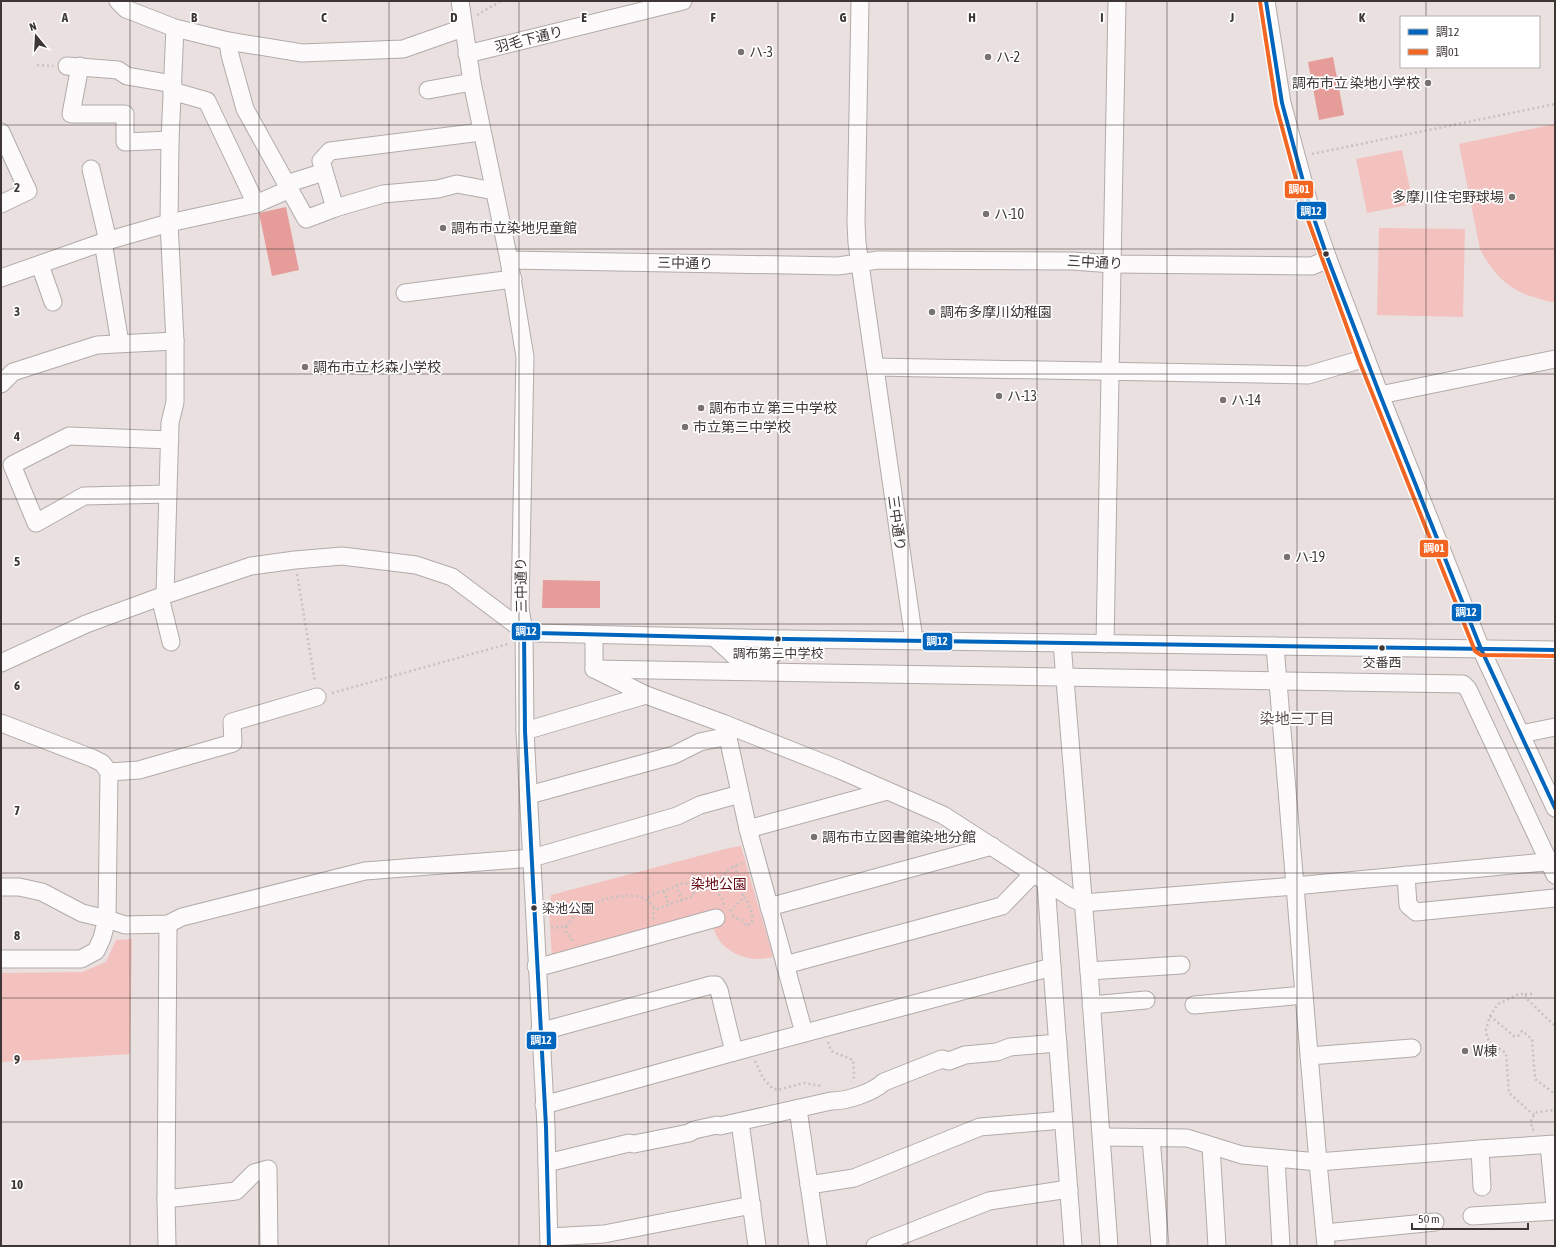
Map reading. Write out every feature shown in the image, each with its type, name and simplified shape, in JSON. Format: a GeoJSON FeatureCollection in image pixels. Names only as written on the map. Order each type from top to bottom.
{"type":"FeatureCollection","features":[{"type":"Feature","properties":{"kind":"street"},"geometry":{"type":"LineString","coordinates":[[118,1],[126,10],[175,28],[228,41],[302,53],[403,48],[467,23]]}},
{"type":"Feature","properties":{"kind":"street","name":"三中通り"},"geometry":{"type":"LineString","coordinates":[[460,1],[467,23],[468,54],[472,82],[481,132],[509,260],[525,358],[520,609],[524,635],[525,731],[547,1163],[549,1242]]}},
{"type":"Feature","properties":{"kind":"street","name":"羽毛下通り"},"geometry":{"type":"LineString","coordinates":[[468,54],[683,1]]}},
{"type":"Feature","properties":{"kind":"street","name":"三中通り"},"geometry":{"type":"LineString","coordinates":[[860,1],[856,222],[860,263],[914,640]]}},
{"type":"Feature","properties":{"kind":"street"},"geometry":{"type":"LineString","coordinates":[[1105,644],[1117,1]]}},
{"type":"Feature","properties":{"kind":"street"},"geometry":{"type":"LineString","coordinates":[[1266,1],[1282,102],[1310,207],[1328,259],[1380,395],[1481,649],[1555,808]]}},
{"type":"Feature","properties":{"kind":"street"},"geometry":{"type":"LineString","coordinates":[[171,642],[163,596],[170,423],[175,402],[175,341],[169,223],[170,140],[175,28]]}},
{"type":"Feature","properties":{"kind":"street"},"geometry":{"type":"LineString","coordinates":[[228,41],[230,55],[245,109],[306,219],[335,208],[383,194],[438,189],[457,184],[494,191]]}},
{"type":"Feature","properties":{"kind":"street"},"geometry":{"type":"LineString","coordinates":[[170,140],[125,142],[125,114],[70,114],[74,66],[118,70],[127,76],[172,88],[207,101],[256,204]]}},
{"type":"Feature","properties":{"kind":"street"},"geometry":{"type":"LineString","coordinates":[[428,90],[472,82]]}},
{"type":"Feature","properties":{"kind":"street"},"geometry":{"type":"LineString","coordinates":[[1,132],[28,191],[1,204]]}},
{"type":"Feature","properties":{"kind":"street"},"geometry":{"type":"LineString","coordinates":[[335,208],[321,161],[330,151],[481,132]]}},
{"type":"Feature","properties":{"kind":"street"},"geometry":{"type":"LineString","coordinates":[[91,169],[106,242],[120,343]]}},
{"type":"Feature","properties":{"kind":"street"},"geometry":{"type":"LineString","coordinates":[[1,277],[40,266],[106,242],[169,223],[256,204],[288,187],[324,172]]}},
{"type":"Feature","properties":{"kind":"street","name":"三中通り"},"geometry":{"type":"LineString","coordinates":[[509,260],[838,266],[886,260],[1074,260],[1112,264],[1312,266],[1328,259]]}},
{"type":"Feature","properties":{"kind":"street"},"geometry":{"type":"LineString","coordinates":[[40,266],[53,302]]}},
{"type":"Feature","properties":{"kind":"street"},"geometry":{"type":"LineString","coordinates":[[405,294],[512,279]]}},
{"type":"Feature","properties":{"kind":"street"},"geometry":{"type":"LineString","coordinates":[[1,384],[13,372],[97,345],[175,341]]}},
{"type":"Feature","properties":{"kind":"street"},"geometry":{"type":"LineString","coordinates":[[875,368],[1308,375],[1366,358]]}},
{"type":"Feature","properties":{"kind":"street"},"geometry":{"type":"LineString","coordinates":[[1380,395],[1555,359]]}},
{"type":"Feature","properties":{"kind":"street"},"geometry":{"type":"LineString","coordinates":[[167,494],[84,496],[36,523],[12,465],[69,436],[170,440]]}},
{"type":"Feature","properties":{"kind":"street"},"geometry":{"type":"LineString","coordinates":[[1,663],[86,624],[251,566],[294,560],[342,556],[416,564],[452,577],[524,635],[537,633],[715,638],[1555,650]]}},
{"type":"Feature","properties":{"kind":"street"},"geometry":{"type":"LineString","coordinates":[[594,635],[594,669]]}},
{"type":"Feature","properties":{"kind":"street"},"geometry":{"type":"LineString","coordinates":[[1062,643],[1102,1137],[1109,1246]]}},
{"type":"Feature","properties":{"kind":"street"},"geometry":{"type":"LineString","coordinates":[[1275,646],[1325,1239],[1435,1222]]}},
{"type":"Feature","properties":{"kind":"street"},"geometry":{"type":"LineString","coordinates":[[594,669],[1463,684],[1468,688],[1553,866],[1406,875],[1295,886],[1083,903],[1073,899],[943,815],[838,769],[726,730],[646,695],[594,669]]}},
{"type":"Feature","properties":{"kind":"street"},"geometry":{"type":"LineString","coordinates":[[525,731],[646,695]]}},
{"type":"Feature","properties":{"kind":"street"},"geometry":{"type":"LineString","coordinates":[[110,772],[139,770],[233,743],[232,722],[317,697]]}},
{"type":"Feature","properties":{"kind":"street"},"geometry":{"type":"LineString","coordinates":[[1,723],[92,758],[102,764],[110,772],[107,919],[102,938],[96,950],[81,959],[1,959]]}},
{"type":"Feature","properties":{"kind":"street"},"geometry":{"type":"LineString","coordinates":[[1520,734],[1555,727]]}},
{"type":"Feature","properties":{"kind":"street"},"geometry":{"type":"LineString","coordinates":[[726,730],[748,829],[804,1033]]}},
{"type":"Feature","properties":{"kind":"street"},"geometry":{"type":"LineString","coordinates":[[529,795],[674,755],[726,730]]}},
{"type":"Feature","properties":{"kind":"street"},"geometry":{"type":"LineString","coordinates":[[748,829],[887,791]]}},
{"type":"Feature","properties":{"kind":"street"},"geometry":{"type":"LineString","coordinates":[[1,887],[19,887],[42,892],[82,914],[107,919],[125,925],[168,924],[182,917],[365,871],[532,858],[677,816],[700,805],[740,794]]}},
{"type":"Feature","properties":{"kind":"street"},"geometry":{"type":"LineString","coordinates":[[769,907],[992,846]]}},
{"type":"Feature","properties":{"kind":"street"},"geometry":{"type":"LineString","coordinates":[[1406,875],[1408,905],[1416,912],[1555,898]]}},
{"type":"Feature","properties":{"kind":"street"},"geometry":{"type":"LineString","coordinates":[[785,965],[1002,906],[1040,878]]}},
{"type":"Feature","properties":{"kind":"street"},"geometry":{"type":"LineString","coordinates":[[1040,878],[1052,967],[1072,1246]]}},
{"type":"Feature","properties":{"kind":"street"},"geometry":{"type":"LineString","coordinates":[[536,966],[547,965],[716,918]]}},
{"type":"Feature","properties":{"kind":"street"},"geometry":{"type":"LineString","coordinates":[[167,1246],[168,924]]}},
{"type":"Feature","properties":{"kind":"street"},"geometry":{"type":"LineString","coordinates":[[1089,971],[1181,965]]}},
{"type":"Feature","properties":{"kind":"street"},"geometry":{"type":"LineString","coordinates":[[544,1105],[734,1052],[1052,967]]}},
{"type":"Feature","properties":{"kind":"street"},"geometry":{"type":"LineString","coordinates":[[540,1030],[711,985],[716,985],[719,990],[734,1052]]}},
{"type":"Feature","properties":{"kind":"street"},"geometry":{"type":"LineString","coordinates":[[1194,1005],[1304,995]]}},
{"type":"Feature","properties":{"kind":"street"},"geometry":{"type":"LineString","coordinates":[[1091,1005],[1146,1000]]}},
{"type":"Feature","properties":{"kind":"street"},"geometry":{"type":"LineString","coordinates":[[547,1163],[629,1143],[634,1144],[689,1133],[694,1130],[740,1122],[831,1101],[842,1101],[878,1088],[884,1082],[942,1059],[949,1061],[965,1055],[997,1052],[1010,1047],[1058,1043]]}},
{"type":"Feature","properties":{"kind":"street"},"geometry":{"type":"LineString","coordinates":[[1309,1056],[1412,1048]]}},
{"type":"Feature","properties":{"kind":"street"},"geometry":{"type":"LineString","coordinates":[[798,1109],[818,1246]]}},
{"type":"Feature","properties":{"kind":"street"},"geometry":{"type":"LineString","coordinates":[[809,1185],[854,1178],[980,1127],[1064,1120]]}},
{"type":"Feature","properties":{"kind":"street"},"geometry":{"type":"LineString","coordinates":[[740,1122],[757,1246]]}},
{"type":"Feature","properties":{"kind":"street"},"geometry":{"type":"LineString","coordinates":[[1102,1137],[1187,1138],[1242,1155],[1318,1162],[1480,1149],[1552,1145],[1555,1206]]}},
{"type":"Feature","properties":{"kind":"street"},"geometry":{"type":"LineString","coordinates":[[1150,1138],[1160,1246]]}},
{"type":"Feature","properties":{"kind":"street"},"geometry":{"type":"LineString","coordinates":[[1211,1146],[1217,1246]]}},
{"type":"Feature","properties":{"kind":"street"},"geometry":{"type":"LineString","coordinates":[[1480,1149],[1482,1187]]}},
{"type":"Feature","properties":{"kind":"street"},"geometry":{"type":"LineString","coordinates":[[1276,1159],[1281,1246]]}},
{"type":"Feature","properties":{"kind":"street"},"geometry":{"type":"LineString","coordinates":[[166,1199],[236,1191],[254,1173],[268,1169],[269,1246]]}},
{"type":"Feature","properties":{"kind":"street"},"geometry":{"type":"LineString","coordinates":[[875,1246],[988,1200],[1068,1189]]}},
{"type":"Feature","properties":{"kind":"street"},"geometry":{"type":"LineString","coordinates":[[549,1242],[604,1240],[752,1205]]}},
{"type":"Feature","properties":{"kind":"street"},"geometry":{"type":"LineString","coordinates":[[1472,1216],[1555,1211]]}},
{"type":"Feature","properties":{"kind":"path"},"geometry":{"type":"LineString","coordinates":[[467,23],[501,1]]}},
{"type":"Feature","properties":{"kind":"path"},"geometry":{"type":"LineString","coordinates":[[1296,157],[1555,104]]}},
{"type":"Feature","properties":{"kind":"path"},"geometry":{"type":"LineString","coordinates":[[294,560],[317,697],[524,635]]}},
{"type":"Feature","properties":{"kind":"path"},"geometry":{"type":"LineString","coordinates":[[646,899],[652,894],[664,891],[676,885],[688,883],[695,889],[707,890],[718,884],[729,869],[741,864],[745,860]]}},
{"type":"Feature","properties":{"kind":"path"},"geometry":{"type":"LineString","coordinates":[[735,866],[743,894],[753,916],[752,922],[746,926],[738,918],[727,915],[742,899],[743,894]]}},
{"type":"Feature","properties":{"kind":"path"},"geometry":{"type":"LineString","coordinates":[[676,885],[682,901]]}},
{"type":"Feature","properties":{"kind":"path"},"geometry":{"type":"LineString","coordinates":[[545,928],[566,926],[577,913],[590,905],[610,898],[621,896],[638,896],[646,899],[657,909],[693,896],[695,889]]}},
{"type":"Feature","properties":{"kind":"path"},"geometry":{"type":"LineString","coordinates":[[664,891],[669,905]]}},
{"type":"Feature","properties":{"kind":"path"},"geometry":{"type":"LineString","coordinates":[[1532,994],[1519,994],[1498,1004],[1490,1016],[1486,1029],[1486,1038],[1506,1054],[1509,1093],[1534,1115]]}},
{"type":"Feature","properties":{"kind":"path"},"geometry":{"type":"LineString","coordinates":[[1525,994],[1528,1000],[1555,1026]]}},
{"type":"Feature","properties":{"kind":"path"},"geometry":{"type":"LineString","coordinates":[[1490,1016],[1514,1036],[1518,1036],[1522,1031],[1532,1039],[1535,1079],[1555,1094]]}},
{"type":"Feature","properties":{"kind":"path"},"geometry":{"type":"LineString","coordinates":[[828,1040],[831,1051],[853,1060],[854,1077],[848,1084]]}},
{"type":"Feature","properties":{"kind":"path"},"geometry":{"type":"LineString","coordinates":[[754,1059],[763,1078],[772,1088],[778,1090],[804,1083],[824,1087]]}},
{"type":"Feature","properties":{"kind":"path"},"geometry":{"type":"LineString","coordinates":[[1552,1145],[1532,1128],[1531,1118],[1537,1112],[1555,1110]]}},
{"type":"Feature","properties":{"kind":"green space","name":"多摩川住宅野球場"},"geometry":{"type":"Polygon","coordinates":[[[1555,124],[1555,302],[1546,301],[1527,295],[1510,286],[1496,274],[1485,258],[1480,249],[1459,144],[1555,124]]]}},
{"type":"Feature","properties":{"kind":"green space"},"geometry":{"type":"Polygon","coordinates":[[[1402,150],[1413,204],[1367,213],[1356,159],[1402,150]]]}},
{"type":"Feature","properties":{"kind":"green space"},"geometry":{"type":"Polygon","coordinates":[[[1379,228],[1465,229],[1463,317],[1377,315],[1379,228]]]}},
{"type":"Feature","properties":{"kind":"green space","name":"染地公園"},"geometry":{"type":"Polygon","coordinates":[[[741,846],[773,957],[752,959],[741,956],[726,948],[714,931],[709,914],[552,959],[549,908],[551,895],[741,846]]]}},
{"type":"Feature","properties":{"kind":"green space"},"geometry":{"type":"Polygon","coordinates":[[[132,939],[130,1054],[1,1062],[1,973],[82,972],[106,962],[116,940],[132,939]]]}},
{"type":"Feature","properties":{"kind":"shaded area"},"geometry":{"type":"Polygon","coordinates":[[[1333,57],[1344,115],[1319,120],[1308,62],[1333,57]]]}},
{"type":"Feature","properties":{"kind":"shaded area"},"geometry":{"type":"Polygon","coordinates":[[[286,207],[299,270],[272,276],[259,213],[286,207]]]}},
{"type":"Feature","properties":{"kind":"shaded area"},"geometry":{"type":"Polygon","coordinates":[[[543,580],[600,581],[600,608],[542,608],[543,580]]]}},
{"type":"Feature","properties":{"kind":"transit line","name":"調12"},"geometry":{"type":"LineString","coordinates":[[1266,1],[1282,103],[1310,207],[1328,259],[1380,395],[1481,649],[1555,808]]}},
{"type":"Feature","properties":{"kind":"transit line","name":"調01"},"geometry":{"type":"LineString","coordinates":[[1260,2],[1276,105],[1304,209],[1360,363],[1475,651],[1481,655],[1555,656]]}},
{"type":"Feature","properties":{"kind":"transit line","name":"調12"},"geometry":{"type":"LineString","coordinates":[[549,1246],[546,1127],[525,731],[524,631],[537,633],[787,639],[1555,650]]}},
{"type":"Feature","properties":{"kind":"place","name":"ハ-3"},"geometry":{"type":"Point","coordinates":[741,52]}},
{"type":"Feature","properties":{"kind":"place","name":"ハ-2"},"geometry":{"type":"Point","coordinates":[988,57]}},
{"type":"Feature","properties":{"kind":"place","name":"調布市立 染地小学校"},"geometry":{"type":"Point","coordinates":[1428,83]}},
{"type":"Feature","properties":{"kind":"place","name":"多摩川住宅野球場"},"geometry":{"type":"Point","coordinates":[1512,197]}},
{"type":"Feature","properties":{"kind":"place","name":"ハ-10"},"geometry":{"type":"Point","coordinates":[986,214]}},
{"type":"Feature","properties":{"kind":"place","name":"調布市立染地児童館"},"geometry":{"type":"Point","coordinates":[443,228]}},
{"type":"Feature","properties":{"kind":"place","name":"調布多摩川幼稚園"},"geometry":{"type":"Point","coordinates":[932,312]}},
{"type":"Feature","properties":{"kind":"place","name":"調布市立 杉森小学校"},"geometry":{"type":"Point","coordinates":[305,367]}},
{"type":"Feature","properties":{"kind":"place","name":"ハ-13"},"geometry":{"type":"Point","coordinates":[999,396]}},
{"type":"Feature","properties":{"kind":"place","name":"ハ-14"},"geometry":{"type":"Point","coordinates":[1223,400]}},
{"type":"Feature","properties":{"kind":"place","name":"調布市立 第三中学校"},"geometry":{"type":"Point","coordinates":[701,408]}},
{"type":"Feature","properties":{"kind":"place","name":"市立第三中学校"},"geometry":{"type":"Point","coordinates":[685,427]}},
{"type":"Feature","properties":{"kind":"place","name":"ハ-19"},"geometry":{"type":"Point","coordinates":[1287,557]}},
{"type":"Feature","properties":{"kind":"place","name":"調布第三中学校"},"geometry":{"type":"Point","coordinates":[778,639]}},
{"type":"Feature","properties":{"kind":"place","name":"交番西"},"geometry":{"type":"Point","coordinates":[1382,648]}},
{"type":"Feature","properties":{"kind":"place","name":"調布市立図書館染地分館"},"geometry":{"type":"Point","coordinates":[814,837]}},
{"type":"Feature","properties":{"kind":"place","name":"染池公園"},"geometry":{"type":"Point","coordinates":[534,908]}},
{"type":"Feature","properties":{"kind":"place","name":"W棟"},"geometry":{"type":"Point","coordinates":[1465,1051]}},
{"type":"Feature","properties":{"kind":"district","name":"染地三丁目"},"geometry":{"type":"Point","coordinates":[1297,718]}}]}
